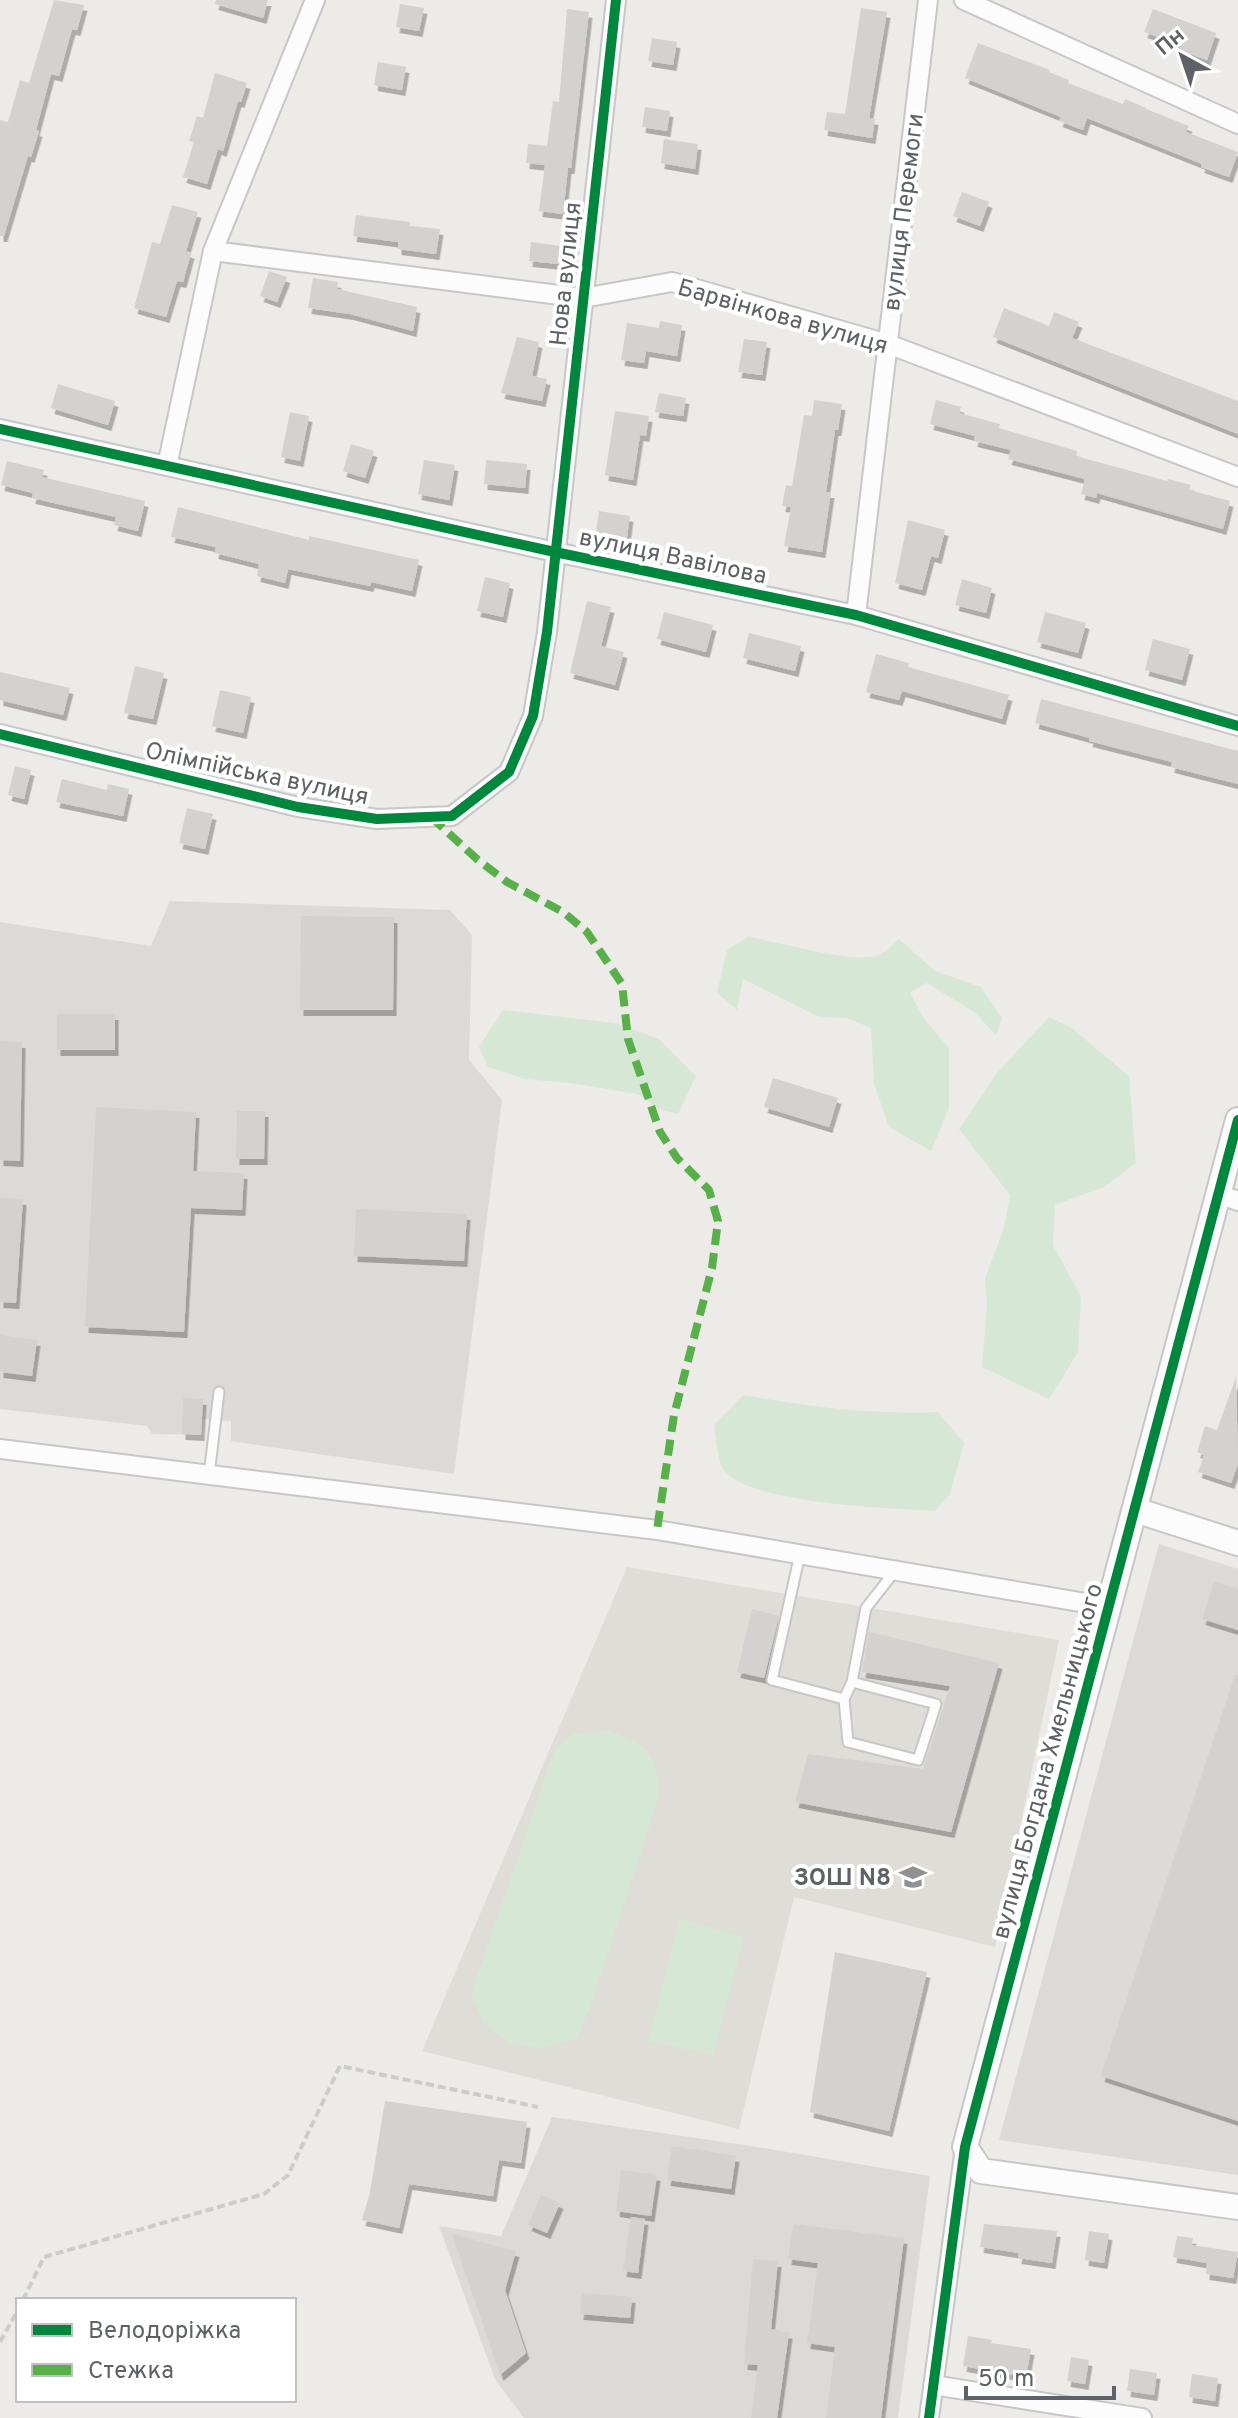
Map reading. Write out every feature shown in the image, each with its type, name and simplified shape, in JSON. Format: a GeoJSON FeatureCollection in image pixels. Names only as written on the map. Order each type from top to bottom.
{"type":"FeatureCollection","features":[{"type":"Feature","properties":{"kind":"street"},"geometry":{"type":"LineString","coordinates":[[167,466],[213,251],[315,0]]}},
{"type":"Feature","properties":{"kind":"street","name":"Нова вулиця"},"geometry":{"type":"LineString","coordinates":[[555,552],[616,0]]}},
{"type":"Feature","properties":{"kind":"street","name":"вулиця Перемоги"},"geometry":{"type":"LineString","coordinates":[[856,615],[928,0]]}},
{"type":"Feature","properties":{"kind":"street"},"geometry":{"type":"LineString","coordinates":[[964,0],[1238,124]]}},
{"type":"Feature","properties":{"kind":"street","name":"Барвінкова вулиця"},"geometry":{"type":"LineString","coordinates":[[213,251],[583,298],[672,282],[888,344],[1238,477]]}},
{"type":"Feature","properties":{"kind":"street","name":"вулиця Вавілова"},"geometry":{"type":"LineString","coordinates":[[0,429],[856,615],[1238,726]]}},
{"type":"Feature","properties":{"kind":"street","name":"Олімпійська вулиця"},"geometry":{"type":"LineString","coordinates":[[0,734],[298,807],[377,819],[452,816],[509,772],[533,716],[547,632],[555,552]]}},
{"type":"Feature","properties":{"kind":"street","name":"вулиця Богдана Хмельницького"},"geometry":{"type":"LineString","coordinates":[[929,2418],[965,2147],[1135,1510],[1228,1198],[1238,1120]]}},
{"type":"Feature","properties":{"kind":"street"},"geometry":{"type":"LineString","coordinates":[[0,1449],[657,1530],[1109,1607]]}},
{"type":"Feature","properties":{"kind":"street"},"geometry":{"type":"LineString","coordinates":[[1135,1510],[1238,1543]]}},
{"type":"Feature","properties":{"kind":"street"},"geometry":{"type":"LineString","coordinates":[[965,2147],[981,2171],[1238,2207]]}},
{"type":"Feature","properties":{"kind":"street"},"geometry":{"type":"LineString","coordinates":[[933,2385],[1142,2418]]}},
{"type":"Feature","properties":{"kind":"lane"},"geometry":{"type":"LineString","coordinates":[[209,1475],[219,1392]]}},
{"type":"Feature","properties":{"kind":"lane"},"geometry":{"type":"LineString","coordinates":[[800,1554],[772,1680],[844,1699]]}},
{"type":"Feature","properties":{"kind":"lane"},"geometry":{"type":"LineString","coordinates":[[852,1682],[936,1704],[918,1760],[848,1742],[844,1699],[852,1682],[866,1608],[895,1571]]}},
{"type":"Feature","properties":{"kind":"path"},"geometry":{"type":"LineString","coordinates":[[24,2298],[44,2257],[264,2194],[288,2175],[340,2066],[538,2107]]}},
{"type":"Feature","properties":{"kind":"path"},"geometry":{"type":"LineString","coordinates":[[0,2342],[16,2314]]}},
{"type":"Feature","properties":{"kind":"shaded area"},"geometry":{"type":"Polygon","coordinates":[[[170,901],[450,910],[472,935],[469,1060],[502,1100],[454,1474],[231,1441],[231,1421],[202,1419],[201,1435],[152,1434],[147,1426],[0,1409],[0,922],[151,946],[170,901]]]}},
{"type":"Feature","properties":{"kind":"shaded area"},"geometry":{"type":"Polygon","coordinates":[[[1159,1544],[1238,1569],[1238,2175],[999,2140],[1159,1544]]]}},
{"type":"Feature","properties":{"kind":"shaded area"},"geometry":{"type":"Polygon","coordinates":[[[627,1567],[1059,1640],[995,1947],[794,1897],[739,2129],[422,2051],[627,1567]]]}},
{"type":"Feature","properties":{"kind":"shaded area"},"geometry":{"type":"Polygon","coordinates":[[[552,2117],[930,2176],[898,2418],[524,2418],[495,2379],[439,2226],[501,2236],[552,2117]]]}},
{"type":"Feature","properties":{"kind":"green space"},"geometry":{"type":"Polygon","coordinates":[[[748,937],[852,957],[882,954],[899,939],[935,971],[981,987],[1002,1018],[996,1035],[974,1012],[927,983],[910,992],[924,1019],[949,1048],[949,1108],[931,1151],[889,1127],[874,1084],[871,1028],[847,1018],[819,1017],[743,979],[737,1010],[717,993],[727,950],[748,937]]]}},
{"type":"Feature","properties":{"kind":"green space"},"geometry":{"type":"Polygon","coordinates":[[[503,1010],[615,1023],[659,1039],[696,1076],[678,1114],[658,1109],[638,1094],[525,1079],[488,1067],[479,1047],[503,1010]]]}},
{"type":"Feature","properties":{"kind":"green space"},"geometry":{"type":"Polygon","coordinates":[[[1049,1017],[1072,1028],[1129,1076],[1136,1163],[1104,1187],[1055,1205],[1053,1245],[1081,1297],[1078,1352],[1049,1399],[982,1367],[987,1306],[985,1278],[1004,1228],[1010,1195],[959,1129],[998,1072],[1049,1017]]]}},
{"type":"Feature","properties":{"kind":"green space"},"geometry":{"type":"Polygon","coordinates":[[[743,1395],[840,1409],[938,1412],[964,1443],[950,1494],[935,1511],[887,1508],[787,1497],[735,1480],[722,1467],[714,1425],[743,1395]]]}},
{"type":"Feature","properties":{"kind":"green space"},"geometry":{"type":"Polygon","coordinates":[[[608,1730],[646,1751],[655,1767],[660,1793],[591,2005],[576,2039],[540,2048],[510,2043],[484,2024],[471,1994],[554,1752],[573,1734],[608,1730]]]}},
{"type":"Feature","properties":{"kind":"green space"},"geometry":{"type":"Polygon","coordinates":[[[680,1919],[744,1937],[713,2055],[648,2041],[680,1919]]]}},
{"type":"Feature","properties":{"kind":"building"},"geometry":{"type":"Polygon","coordinates":[[[54,0],[84,5],[77,30],[72,29],[59,76],[51,74],[31,157],[28,156],[4,236],[0,236],[0,120],[8,122],[20,80],[29,83],[54,0]]]}},
{"type":"Feature","properties":{"kind":"building"},"geometry":{"type":"Polygon","coordinates":[[[216,0],[268,0],[263,18],[215,4],[216,0]]]}},
{"type":"Feature","properties":{"kind":"building"},"geometry":{"type":"Polygon","coordinates":[[[400,4],[424,8],[419,31],[396,27],[400,4]]]}},
{"type":"Feature","properties":{"kind":"building"},"geometry":{"type":"Polygon","coordinates":[[[861,8],[887,12],[869,118],[875,119],[872,138],[824,130],[827,112],[845,114],[861,8]]]}},
{"type":"Feature","properties":{"kind":"building"},"geometry":{"type":"Polygon","coordinates":[[[567,9],[589,12],[563,214],[539,211],[545,165],[526,163],[528,144],[547,146],[553,101],[559,102],[567,9]]]}},
{"type":"Feature","properties":{"kind":"building"},"geometry":{"type":"Polygon","coordinates":[[[1153,9],[1216,33],[1207,60],[1179,50],[1181,45],[1144,32],[1153,9]]]}},
{"type":"Feature","properties":{"kind":"building"},"geometry":{"type":"Polygon","coordinates":[[[652,38],[677,42],[673,65],[648,61],[652,38]]]}},
{"type":"Feature","properties":{"kind":"building"},"geometry":{"type":"Polygon","coordinates":[[[978,43],[1050,70],[1069,80],[1068,83],[1123,104],[1125,99],[1189,126],[1186,132],[1238,152],[1229,177],[1087,118],[1083,130],[1059,121],[1061,117],[965,78],[978,43]]]}},
{"type":"Feature","properties":{"kind":"building"},"geometry":{"type":"Polygon","coordinates":[[[378,62],[406,67],[402,90],[374,85],[378,62]]]}},
{"type":"Feature","properties":{"kind":"building"},"geometry":{"type":"Polygon","coordinates":[[[215,73],[247,83],[241,102],[238,101],[223,151],[218,149],[207,184],[183,177],[194,142],[189,141],[197,116],[203,118],[215,73]]]}},
{"type":"Feature","properties":{"kind":"building"},"geometry":{"type":"Polygon","coordinates":[[[645,107],[670,111],[667,131],[642,127],[645,107]]]}},
{"type":"Feature","properties":{"kind":"building"},"geometry":{"type":"Polygon","coordinates":[[[664,139],[698,144],[695,169],[661,163],[664,139]]]}},
{"type":"Feature","properties":{"kind":"building"},"geometry":{"type":"Polygon","coordinates":[[[962,192],[989,202],[980,226],[953,216],[962,192]]]}},
{"type":"Feature","properties":{"kind":"building"},"geometry":{"type":"Polygon","coordinates":[[[172,205],[198,212],[186,251],[191,253],[183,282],[177,281],[166,317],[134,308],[152,242],[160,244],[172,205]]]}},
{"type":"Feature","properties":{"kind":"building"},"geometry":{"type":"Polygon","coordinates":[[[356,215],[440,229],[436,254],[398,249],[398,242],[353,236],[356,215]]]}},
{"type":"Feature","properties":{"kind":"building"},"geometry":{"type":"Polygon","coordinates":[[[531,242],[561,246],[558,264],[529,261],[531,242]]]}},
{"type":"Feature","properties":{"kind":"building"},"geometry":{"type":"Polygon","coordinates":[[[269,271],[287,277],[277,302],[260,296],[269,271]]]}},
{"type":"Feature","properties":{"kind":"building"},"geometry":{"type":"Polygon","coordinates":[[[313,278],[338,282],[337,289],[417,307],[413,331],[350,314],[308,308],[313,278]]]}},
{"type":"Feature","properties":{"kind":"building"},"geometry":{"type":"Polygon","coordinates":[[[1004,308],[1049,326],[1054,312],[1079,322],[1072,338],[1238,401],[1238,434],[993,337],[1004,308]]]}},
{"type":"Feature","properties":{"kind":"building"},"geometry":{"type":"Polygon","coordinates":[[[660,321],[682,325],[677,356],[646,351],[644,363],[621,360],[627,323],[659,328],[660,321]]]}},
{"type":"Feature","properties":{"kind":"building"},"geometry":{"type":"Polygon","coordinates":[[[517,337],[539,342],[532,376],[547,379],[542,401],[501,393],[517,337]]]}},
{"type":"Feature","properties":{"kind":"building"},"geometry":{"type":"Polygon","coordinates":[[[744,339],[767,342],[762,375],[738,372],[744,339]]]}},
{"type":"Feature","properties":{"kind":"building"},"geometry":{"type":"Polygon","coordinates":[[[58,384],[115,401],[108,425],[51,408],[58,384]]]}},
{"type":"Feature","properties":{"kind":"building"},"geometry":{"type":"Polygon","coordinates":[[[659,393],[686,398],[683,416],[655,412],[659,393]]]}},
{"type":"Feature","properties":{"kind":"building"},"geometry":{"type":"Polygon","coordinates":[[[814,400],[842,404],[826,492],[831,492],[822,552],[784,546],[791,507],[782,506],[786,485],[792,486],[804,415],[812,416],[814,400]]]}},
{"type":"Feature","properties":{"kind":"building"},"geometry":{"type":"Polygon","coordinates":[[[936,400],[961,407],[959,413],[1000,424],[999,428],[1077,451],[1076,456],[1191,485],[1189,490],[1230,501],[1223,529],[1097,493],[1096,498],[1081,494],[1085,479],[1008,459],[1011,450],[974,441],[975,436],[930,424],[936,400]]]}},
{"type":"Feature","properties":{"kind":"building"},"geometry":{"type":"Polygon","coordinates":[[[615,411],[649,416],[646,436],[640,435],[633,480],[605,475],[615,411]]]}},
{"type":"Feature","properties":{"kind":"building"},"geometry":{"type":"Polygon","coordinates":[[[290,412],[309,416],[300,461],[281,457],[290,412]]]}},
{"type":"Feature","properties":{"kind":"building"},"geometry":{"type":"Polygon","coordinates":[[[351,444],[374,451],[365,478],[343,471],[351,444]]]}},
{"type":"Feature","properties":{"kind":"building"},"geometry":{"type":"Polygon","coordinates":[[[424,460],[455,465],[449,500],[418,494],[424,460]]]}},
{"type":"Feature","properties":{"kind":"building"},"geometry":{"type":"Polygon","coordinates":[[[486,460],[527,464],[525,488],[484,484],[486,460]]]}},
{"type":"Feature","properties":{"kind":"building"},"geometry":{"type":"Polygon","coordinates":[[[7,461],[44,470],[42,477],[145,501],[138,531],[114,525],[116,517],[32,498],[33,493],[1,485],[7,461]]]}},
{"type":"Feature","properties":{"kind":"building"},"geometry":{"type":"Polygon","coordinates":[[[178,507],[309,540],[309,536],[419,560],[412,591],[371,582],[370,586],[288,569],[285,583],[257,576],[259,564],[215,553],[216,547],[171,537],[178,507]]]}},
{"type":"Feature","properties":{"kind":"building"},"geometry":{"type":"Polygon","coordinates":[[[599,511],[630,516],[626,544],[595,539],[599,511]]]}},
{"type":"Feature","properties":{"kind":"building"},"geometry":{"type":"Polygon","coordinates":[[[908,520],[945,530],[938,558],[931,556],[922,590],[895,583],[908,520]]]}},
{"type":"Feature","properties":{"kind":"building"},"geometry":{"type":"Polygon","coordinates":[[[485,577],[510,583],[503,617],[477,611],[485,577]]]}},
{"type":"Feature","properties":{"kind":"building"},"geometry":{"type":"Polygon","coordinates":[[[962,579],[992,588],[986,613],[955,605],[962,579]]]}},
{"type":"Feature","properties":{"kind":"building"},"geometry":{"type":"Polygon","coordinates":[[[587,601],[611,607],[601,646],[624,652],[615,685],[570,673],[587,601]]]}},
{"type":"Feature","properties":{"kind":"building"},"geometry":{"type":"Polygon","coordinates":[[[664,612],[713,625],[706,652],[657,639],[664,612]]]}},
{"type":"Feature","properties":{"kind":"building"},"geometry":{"type":"Polygon","coordinates":[[[1045,612],[1086,623],[1078,653],[1037,642],[1045,612]]]}},
{"type":"Feature","properties":{"kind":"building"},"geometry":{"type":"Polygon","coordinates":[[[749,633],[801,646],[795,671],[743,658],[749,633]]]}},
{"type":"Feature","properties":{"kind":"building"},"geometry":{"type":"Polygon","coordinates":[[[1153,639],[1190,649],[1182,680],[1145,670],[1153,639]]]}},
{"type":"Feature","properties":{"kind":"building"},"geometry":{"type":"Polygon","coordinates":[[[876,654],[909,663],[908,667],[1009,695],[1002,719],[902,691],[899,700],[866,692],[876,654]]]}},
{"type":"Feature","properties":{"kind":"building"},"geometry":{"type":"Polygon","coordinates":[[[135,666],[164,673],[153,719],[124,713],[135,666]]]}},
{"type":"Feature","properties":{"kind":"building"},"geometry":{"type":"Polygon","coordinates":[[[0,672],[70,688],[63,715],[0,700],[0,672]]]}},
{"type":"Feature","properties":{"kind":"building"},"geometry":{"type":"Polygon","coordinates":[[[220,690],[251,697],[243,733],[212,726],[220,690]]]}},
{"type":"Feature","properties":{"kind":"building"},"geometry":{"type":"Polygon","coordinates":[[[1041,699],[1238,751],[1238,784],[1171,767],[1172,762],[1089,741],[1090,738],[1035,723],[1041,699]]]}},
{"type":"Feature","properties":{"kind":"building"},"geometry":{"type":"Polygon","coordinates":[[[15,766],[31,770],[24,799],[8,795],[15,766]]]}},
{"type":"Feature","properties":{"kind":"building"},"geometry":{"type":"Polygon","coordinates":[[[62,779],[107,790],[108,784],[129,789],[123,816],[56,802],[62,779]]]}},
{"type":"Feature","properties":{"kind":"building"},"geometry":{"type":"Polygon","coordinates":[[[187,808],[213,814],[205,849],[179,843],[187,808]]]}},
{"type":"Feature","properties":{"kind":"building"},"geometry":{"type":"Polygon","coordinates":[[[301,916],[394,917],[393,1010],[300,1010],[301,916]]]}},
{"type":"Feature","properties":{"kind":"building"},"geometry":{"type":"Polygon","coordinates":[[[57,1014],[115,1014],[115,1050],[57,1050],[57,1014]]]}},
{"type":"Feature","properties":{"kind":"building"},"geometry":{"type":"Polygon","coordinates":[[[0,1041],[22,1042],[20,1161],[0,1160],[0,1041]]]}},
{"type":"Feature","properties":{"kind":"building"},"geometry":{"type":"Polygon","coordinates":[[[773,1078],[838,1098],[829,1127],[764,1107],[773,1078]]]}},
{"type":"Feature","properties":{"kind":"building"},"geometry":{"type":"Polygon","coordinates":[[[96,1107],[196,1112],[193,1171],[244,1173],[242,1210],[191,1208],[184,1332],[85,1327],[96,1107]]]}},
{"type":"Feature","properties":{"kind":"building"},"geometry":{"type":"Polygon","coordinates":[[[237,1111],[265,1111],[264,1159],[236,1159],[237,1111]]]}},
{"type":"Feature","properties":{"kind":"building"},"geometry":{"type":"Polygon","coordinates":[[[0,1198],[23,1199],[16,1303],[0,1302],[0,1198]]]}},
{"type":"Feature","properties":{"kind":"building"},"geometry":{"type":"Polygon","coordinates":[[[356,1209],[467,1214],[464,1261],[354,1256],[356,1209]]]}},
{"type":"Feature","properties":{"kind":"building"},"geometry":{"type":"Polygon","coordinates":[[[0,1335],[37,1340],[32,1376],[0,1372],[0,1335]]]}},
{"type":"Feature","properties":{"kind":"building"},"geometry":{"type":"Polygon","coordinates":[[[1236,1377],[1238,1464],[1231,1483],[1198,1472],[1204,1455],[1197,1452],[1205,1426],[1217,1430],[1236,1377]]]}},
{"type":"Feature","properties":{"kind":"building"},"geometry":{"type":"Polygon","coordinates":[[[183,1398],[203,1399],[201,1435],[182,1434],[183,1398]]]}},
{"type":"Feature","properties":{"kind":"building"},"geometry":{"type":"Polygon","coordinates":[[[1214,1582],[1238,1589],[1238,1630],[1202,1619],[1214,1582]]]}},
{"type":"Feature","properties":{"kind":"building"},"geometry":{"type":"Polygon","coordinates":[[[752,1609],[779,1616],[764,1678],[737,1672],[752,1609]]]}},
{"type":"Feature","properties":{"kind":"building"},"geometry":{"type":"Polygon","coordinates":[[[869,1632],[999,1663],[951,1832],[795,1802],[808,1754],[923,1769],[950,1686],[862,1672],[869,1632]]]}},
{"type":"Feature","properties":{"kind":"building"},"geometry":{"type":"Polygon","coordinates":[[[1235,1675],[1238,1675],[1238,2121],[1101,2076],[1235,1675]]]}},
{"type":"Feature","properties":{"kind":"building"},"geometry":{"type":"Polygon","coordinates":[[[835,1952],[927,1972],[889,2131],[810,2112],[835,1952]]]}},
{"type":"Feature","properties":{"kind":"building"},"geometry":{"type":"Polygon","coordinates":[[[385,2101],[527,2122],[521,2163],[499,2160],[493,2196],[409,2184],[399,2228],[362,2220],[370,2192],[385,2101]]]}},
{"type":"Feature","properties":{"kind":"building"},"geometry":{"type":"Polygon","coordinates":[[[672,2146],[736,2156],[731,2189],[667,2180],[672,2146]]]}},
{"type":"Feature","properties":{"kind":"building"},"geometry":{"type":"Polygon","coordinates":[[[621,2170],[657,2175],[651,2216],[616,2211],[621,2170]]]}},
{"type":"Feature","properties":{"kind":"building"},"geometry":{"type":"Polygon","coordinates":[[[541,2195],[560,2203],[547,2233],[528,2225],[541,2195]]]}},
{"type":"Feature","properties":{"kind":"building"},"geometry":{"type":"Polygon","coordinates":[[[631,2217],[645,2219],[638,2273],[623,2271],[631,2217]]]}},
{"type":"Feature","properties":{"kind":"building"},"geometry":{"type":"Polygon","coordinates":[[[793,2224],[904,2238],[881,2418],[826,2418],[835,2347],[807,2343],[818,2263],[788,2259],[793,2224]]]}},
{"type":"Feature","properties":{"kind":"building"},"geometry":{"type":"Polygon","coordinates":[[[984,2224],[1057,2231],[1052,2263],[1018,2258],[1019,2253],[980,2247],[984,2224]]]}},
{"type":"Feature","properties":{"kind":"building"},"geometry":{"type":"Polygon","coordinates":[[[1089,2231],[1109,2234],[1104,2263],[1085,2260],[1089,2231]]]}},
{"type":"Feature","properties":{"kind":"building"},"geometry":{"type":"Polygon","coordinates":[[[452,2234],[516,2251],[505,2290],[526,2353],[500,2375],[452,2234]]]}},
{"type":"Feature","properties":{"kind":"building"},"geometry":{"type":"Polygon","coordinates":[[[1177,2236],[1193,2238],[1192,2245],[1238,2252],[1233,2278],[1206,2274],[1207,2263],[1173,2257],[1177,2236]]]}},
{"type":"Feature","properties":{"kind":"building"},"geometry":{"type":"Polygon","coordinates":[[[753,2259],[778,2261],[771,2329],[789,2333],[777,2418],[751,2418],[758,2365],[744,2364],[753,2259]]]}},
{"type":"Feature","properties":{"kind":"building"},"geometry":{"type":"Polygon","coordinates":[[[582,2293],[632,2297],[630,2318],[580,2314],[582,2293]]]}},
{"type":"Feature","properties":{"kind":"building"},"geometry":{"type":"Polygon","coordinates":[[[968,2336],[1031,2349],[1026,2377],[963,2366],[968,2336]]]}},
{"type":"Feature","properties":{"kind":"building"},"geometry":{"type":"Polygon","coordinates":[[[1071,2357],[1089,2360],[1085,2384],[1067,2381],[1071,2357]]]}},
{"type":"Feature","properties":{"kind":"building"},"geometry":{"type":"Polygon","coordinates":[[[1130,2369],[1157,2373],[1154,2395],[1127,2391],[1130,2369]]]}},
{"type":"Feature","properties":{"kind":"building"},"geometry":{"type":"Polygon","coordinates":[[[1192,2374],[1218,2378],[1215,2401],[1189,2397],[1192,2374]]]}},
{"type":"Feature","properties":{"kind":"marked path"},"geometry":{"type":"LineString","coordinates":[[431,817],[507,882],[563,912],[587,932],[622,984],[628,1039],[660,1132],[677,1158],[709,1190],[718,1221],[712,1268],[674,1415],[657,1530]]}},
{"type":"Feature","properties":{"kind":"cycle path"},"geometry":{"type":"LineString","coordinates":[[0,734],[298,807],[377,819],[452,816],[509,772],[533,716],[547,632],[616,0]]}},
{"type":"Feature","properties":{"kind":"cycle path"},"geometry":{"type":"LineString","coordinates":[[0,429],[856,615],[1238,726]]}},
{"type":"Feature","properties":{"kind":"cycle path"},"geometry":{"type":"LineString","coordinates":[[929,2418],[965,2147],[1238,1120]]}},
{"type":"Feature","properties":{"kind":"place","name":"ЗОШ N8"},"geometry":{"type":"Point","coordinates":[913,1877]}}]}
